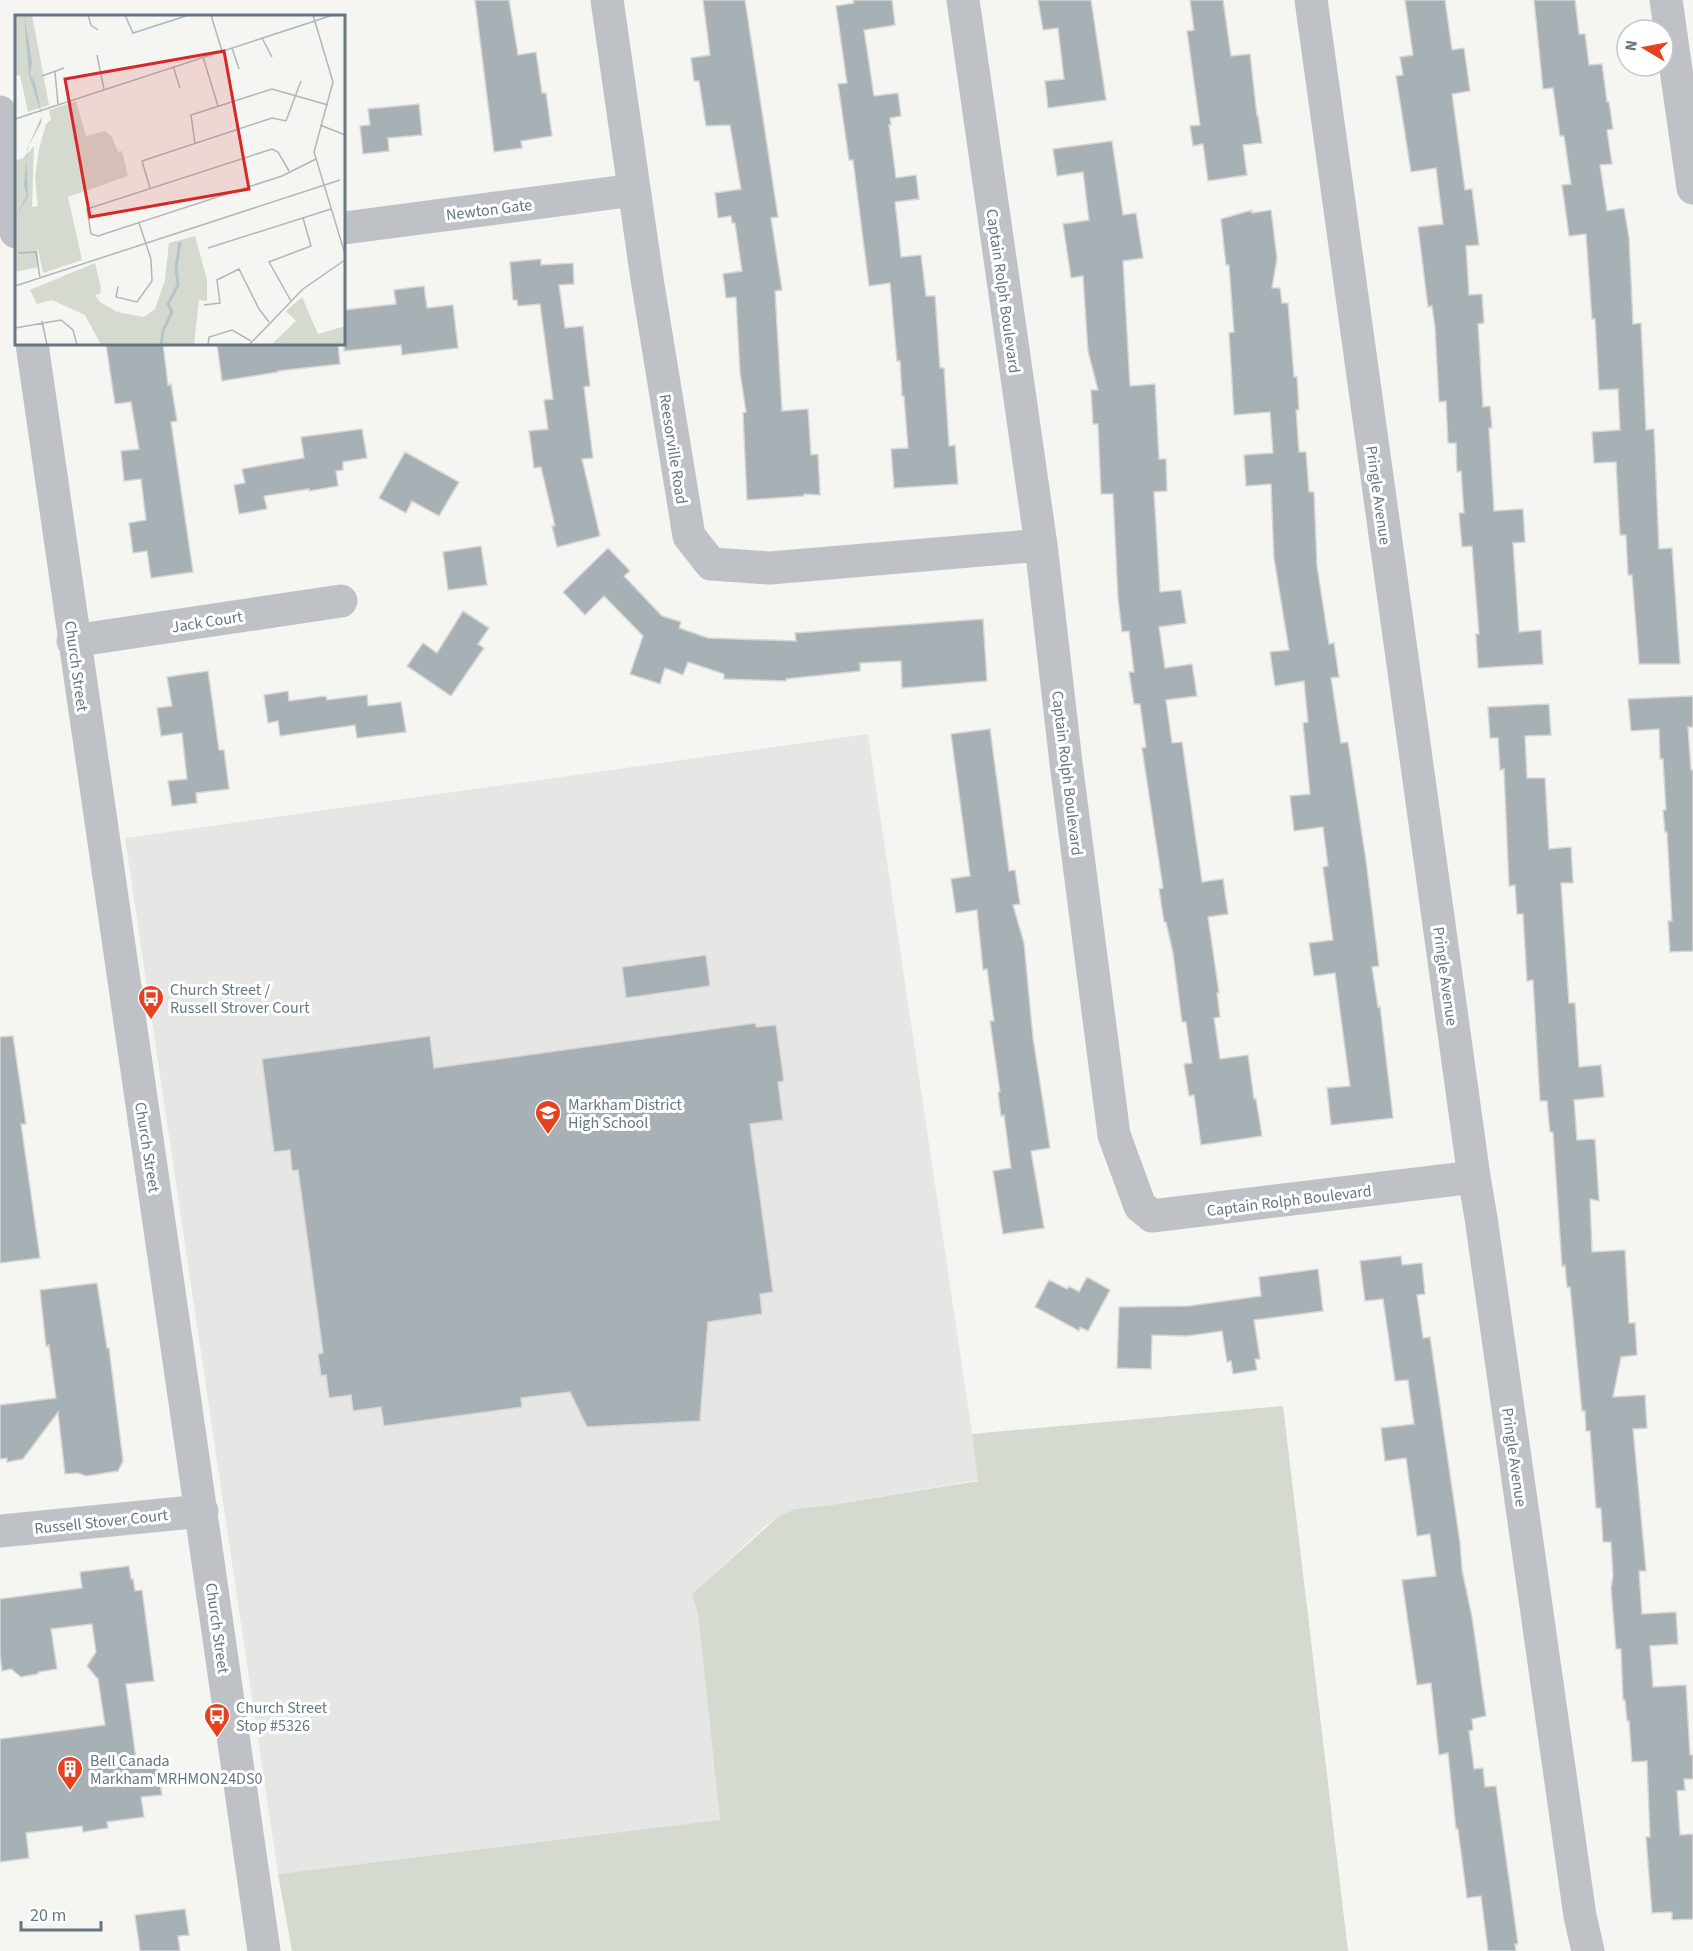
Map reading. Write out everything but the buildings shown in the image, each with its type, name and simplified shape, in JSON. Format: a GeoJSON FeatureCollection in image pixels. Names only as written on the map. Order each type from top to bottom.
{"type":"FeatureCollection","features":[{"type":"Feature","properties":{"kind":"street","name":"Reesorville Road"},"geometry":{"type":"LineString","coordinates":[[607,0],[634,190],[689,536],[711,564],[770,568],[1041,545]]}},
{"type":"Feature","properties":{"kind":"street","name":"Captain Rolph Boulevard"},"geometry":{"type":"LineString","coordinates":[[963,0],[1041,545],[1066,763],[1114,1135],[1140,1206],[1152,1216],[1474,1178]]}},
{"type":"Feature","properties":{"kind":"street","name":"Pringle Avenue"},"geometry":{"type":"LineString","coordinates":[[1311,0],[1474,1178],[1580,1916],[1588,1951]]}},
{"type":"Feature","properties":{"kind":"street"},"geometry":{"type":"LineString","coordinates":[[1666,0],[1693,188]]}},
{"type":"Feature","properties":{"kind":"street"},"geometry":{"type":"LineString","coordinates":[[0,112],[15,224]]}},
{"type":"Feature","properties":{"kind":"street","name":"Newton Gate"},"geometry":{"type":"LineString","coordinates":[[345,228],[634,190]]}},
{"type":"Feature","properties":{"kind":"street","name":"Church Street"},"geometry":{"type":"LineString","coordinates":[[32,345],[73,641],[202,1511],[264,1951]]}},
{"type":"Feature","properties":{"kind":"street","name":"Jack Court"},"geometry":{"type":"LineString","coordinates":[[73,641],[341,601]]}},
{"type":"Feature","properties":{"kind":"street","name":"Russell Stover Court"},"geometry":{"type":"LineString","coordinates":[[0,1531],[202,1511]]}},
{"type":"Feature","properties":{"kind":"shaded area","name":"Markham District High School"},"geometry":{"type":"Polygon","coordinates":[[[868,734],[979,1480],[795,1509],[779,1516],[764,1527],[693,1594],[698,1614],[720,1821],[278,1874],[125,838],[868,734]]]}},
{"type":"Feature","properties":{"kind":"shaded area"},"geometry":{"type":"Polygon","coordinates":[[[1283,1406],[1348,1951],[292,1951],[278,1874],[720,1820],[698,1614],[692,1594],[779,1516],[795,1509],[978,1481],[972,1434],[1283,1406]]]}},
{"type":"Feature","properties":{"kind":"place","name":"Church Street / Russell Strover Court"},"geometry":{"type":"Point","coordinates":[151,1021]}},
{"type":"Feature","properties":{"kind":"place","name":"Markham District High School"},"geometry":{"type":"Point","coordinates":[548,1136]}},
{"type":"Feature","properties":{"kind":"place","name":"Church Street Stop #5326"},"geometry":{"type":"Point","coordinates":[217,1739]}},
{"type":"Feature","properties":{"kind":"place","name":"Bell Canada Markham MRHMON24DS0"},"geometry":{"type":"Point","coordinates":[70,1792]}}]}
